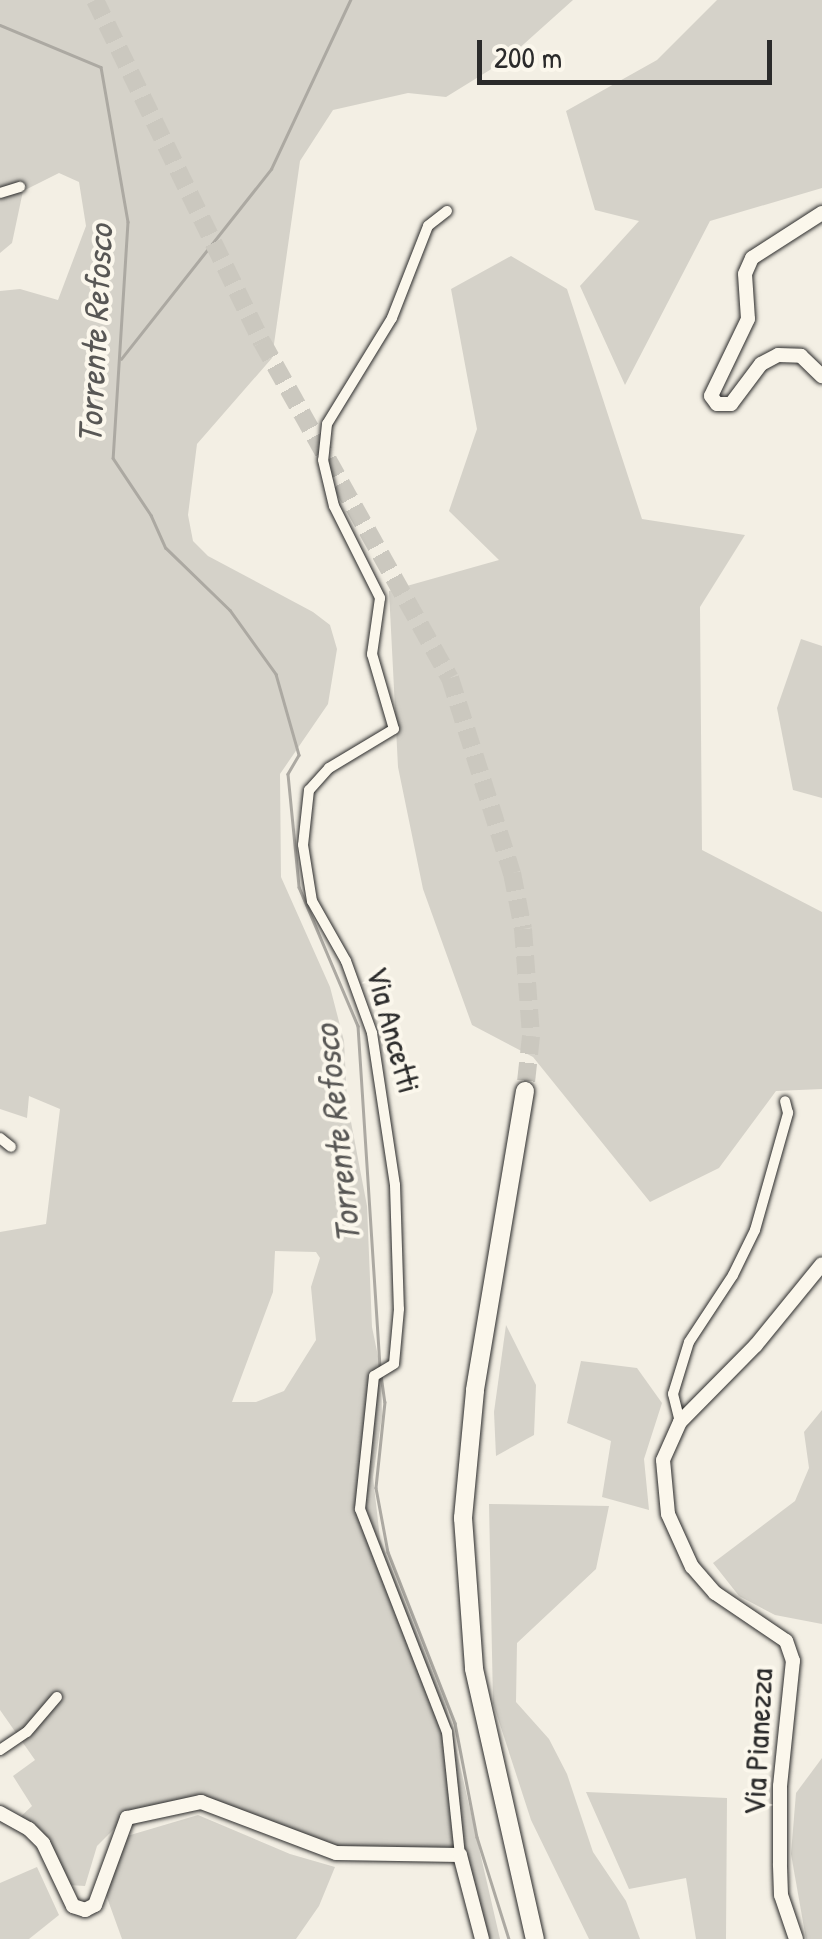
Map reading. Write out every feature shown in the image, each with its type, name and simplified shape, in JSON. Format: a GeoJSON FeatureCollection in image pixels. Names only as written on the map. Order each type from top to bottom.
{"type":"FeatureCollection","features":[{"type":"Feature","properties":{"kind":"highway"},"geometry":{"type":"LineString","coordinates":[[525,1091],[475,1391],[463,1518],[474,1669],[535,1939]]}},
{"type":"Feature","properties":{"kind":"street"},"geometry":{"type":"LineString","coordinates":[[0,193],[20,186]]}},
{"type":"Feature","properties":{"kind":"street","name":"Via Ancetti"},"geometry":{"type":"LineString","coordinates":[[447,211],[428,226],[392,318],[327,424],[323,460],[334,506],[380,598],[372,654],[394,729],[329,768],[308,790],[303,845],[312,901],[346,961],[372,1034],[394,1185],[398,1309],[394,1364],[374,1376],[360,1509],[447,1732],[460,1855],[482,1939]]}},
{"type":"Feature","properties":{"kind":"street"},"geometry":{"type":"LineString","coordinates":[[822,213],[768,245],[748,266],[748,319],[711,389],[717,404],[730,404],[761,364],[778,355],[801,356],[822,376]]}},
{"type":"Feature","properties":{"kind":"street","name":"Via Pianezza"},"geometry":{"type":"LineString","coordinates":[[680,1422],[674,1394],[689,1342],[732,1275],[755,1230],[788,1113],[784,1102]]}},
{"type":"Feature","properties":{"kind":"street"},"geometry":{"type":"LineString","coordinates":[[0,1138],[11,1148]]}},
{"type":"Feature","properties":{"kind":"street","name":"Via Pianezza"},"geometry":{"type":"LineString","coordinates":[[796,1939],[781,1895],[780,1864],[780,1786],[793,1661],[786,1641],[715,1593],[692,1568],[668,1514],[664,1460],[680,1422],[756,1345],[822,1264]]}},
{"type":"Feature","properties":{"kind":"street"},"geometry":{"type":"LineString","coordinates":[[0,1750],[27,1732],[57,1698]]}},
{"type":"Feature","properties":{"kind":"street"},"geometry":{"type":"LineString","coordinates":[[0,1813],[30,1829],[43,1844],[73,1906],[85,1910],[95,1905],[127,1818],[201,1802],[336,1854],[460,1855]]}},
{"type":"Feature","properties":{"kind":"shaded area"},"geometry":{"type":"Polygon","coordinates":[[[0,0],[573,0],[506,60],[446,97],[408,93],[333,110],[300,161],[272,358],[197,444],[188,515],[193,541],[208,556],[313,612],[330,625],[337,649],[328,704],[280,774],[281,877],[330,987],[344,1041],[347,1101],[367,1206],[372,1327],[381,1371],[382,1416],[373,1477],[380,1539],[446,1705],[500,1939],[482,1939],[462,1858],[354,1854],[209,1802],[120,1823],[97,1846],[85,1886],[68,1885],[17,1820],[32,1806],[13,1776],[35,1760],[0,1710],[0,1232],[46,1224],[60,1109],[29,1096],[27,1118],[0,1109],[0,291],[20,289],[58,300],[86,226],[79,182],[59,173],[23,191],[12,243],[0,253],[0,0]],[[275,1251],[273,1292],[232,1402],[256,1402],[284,1391],[316,1340],[311,1287],[320,1258],[316,1252],[275,1251]]]}},
{"type":"Feature","properties":{"kind":"shaded area"},"geometry":{"type":"Polygon","coordinates":[[[717,0],[822,0],[822,188],[710,221],[625,385],[580,286],[639,221],[595,210],[566,111],[657,60],[717,0]]]}},
{"type":"Feature","properties":{"kind":"shaded area"},"geometry":{"type":"Polygon","coordinates":[[[511,256],[567,289],[642,519],[745,535],[700,607],[702,850],[822,912],[822,1089],[776,1091],[719,1168],[650,1202],[533,1057],[472,1025],[423,889],[398,767],[389,591],[499,560],[449,511],[477,429],[451,289],[511,256]]]}},
{"type":"Feature","properties":{"kind":"shaded area"},"geometry":{"type":"Polygon","coordinates":[[[801,639],[822,646],[822,798],[793,790],[777,708],[801,639]]]}},
{"type":"Feature","properties":{"kind":"shaded area"},"geometry":{"type":"Polygon","coordinates":[[[506,1325],[536,1385],[534,1435],[496,1456],[494,1412],[506,1325]]]}},
{"type":"Feature","properties":{"kind":"shaded area"},"geometry":{"type":"Polygon","coordinates":[[[581,1361],[637,1368],[662,1403],[644,1459],[649,1510],[602,1497],[611,1441],[567,1423],[581,1361]]]}},
{"type":"Feature","properties":{"kind":"shaded area"},"geometry":{"type":"Polygon","coordinates":[[[822,1410],[822,1624],[775,1615],[739,1596],[713,1563],[795,1501],[809,1468],[804,1432],[822,1410]]]}},
{"type":"Feature","properties":{"kind":"shaded area"},"geometry":{"type":"Polygon","coordinates":[[[489,1504],[609,1506],[596,1569],[517,1643],[516,1702],[549,1739],[567,1774],[593,1852],[626,1901],[640,1939],[589,1939],[531,1820],[493,1703],[489,1504]]]}},
{"type":"Feature","properties":{"kind":"shaded area"},"geometry":{"type":"Polygon","coordinates":[[[822,1758],[822,1939],[806,1939],[791,1854],[796,1793],[822,1758]]]}},
{"type":"Feature","properties":{"kind":"shaded area"},"geometry":{"type":"Polygon","coordinates":[[[586,1792],[727,1798],[726,1939],[696,1939],[686,1878],[629,1889],[586,1792]]]}},
{"type":"Feature","properties":{"kind":"shaded area"},"geometry":{"type":"Polygon","coordinates":[[[198,1815],[290,1854],[335,1867],[319,1906],[296,1939],[122,1939],[101,1881],[127,1836],[198,1815]]]}},
{"type":"Feature","properties":{"kind":"shaded area"},"geometry":{"type":"Polygon","coordinates":[[[37,1867],[59,1915],[29,1939],[0,1939],[0,1883],[37,1867]]]}},
{"type":"Feature","properties":{"kind":"waterway"},"geometry":{"type":"LineString","coordinates":[[121,359],[271,169],[350,0]]}},
{"type":"Feature","properties":{"kind":"waterway","name":"Torrente Refosco"},"geometry":{"type":"LineString","coordinates":[[0,25],[101,67],[128,222],[113,458],[151,515],[166,548],[230,610],[276,674],[299,755],[288,774],[299,887],[358,1026],[380,1367]]}},
{"type":"Feature","properties":{"kind":"waterway","name":"Torrente Refosco"},"geometry":{"type":"LineString","coordinates":[[381,1375],[385,1402],[376,1488],[388,1552],[455,1723],[477,1837],[509,1939]]}},
{"type":"Feature","properties":{"kind":"tunnel"},"geometry":{"type":"LineString","coordinates":[[95,0],[262,342],[450,678],[512,873],[523,929],[531,1036],[525,1091]]}}]}
